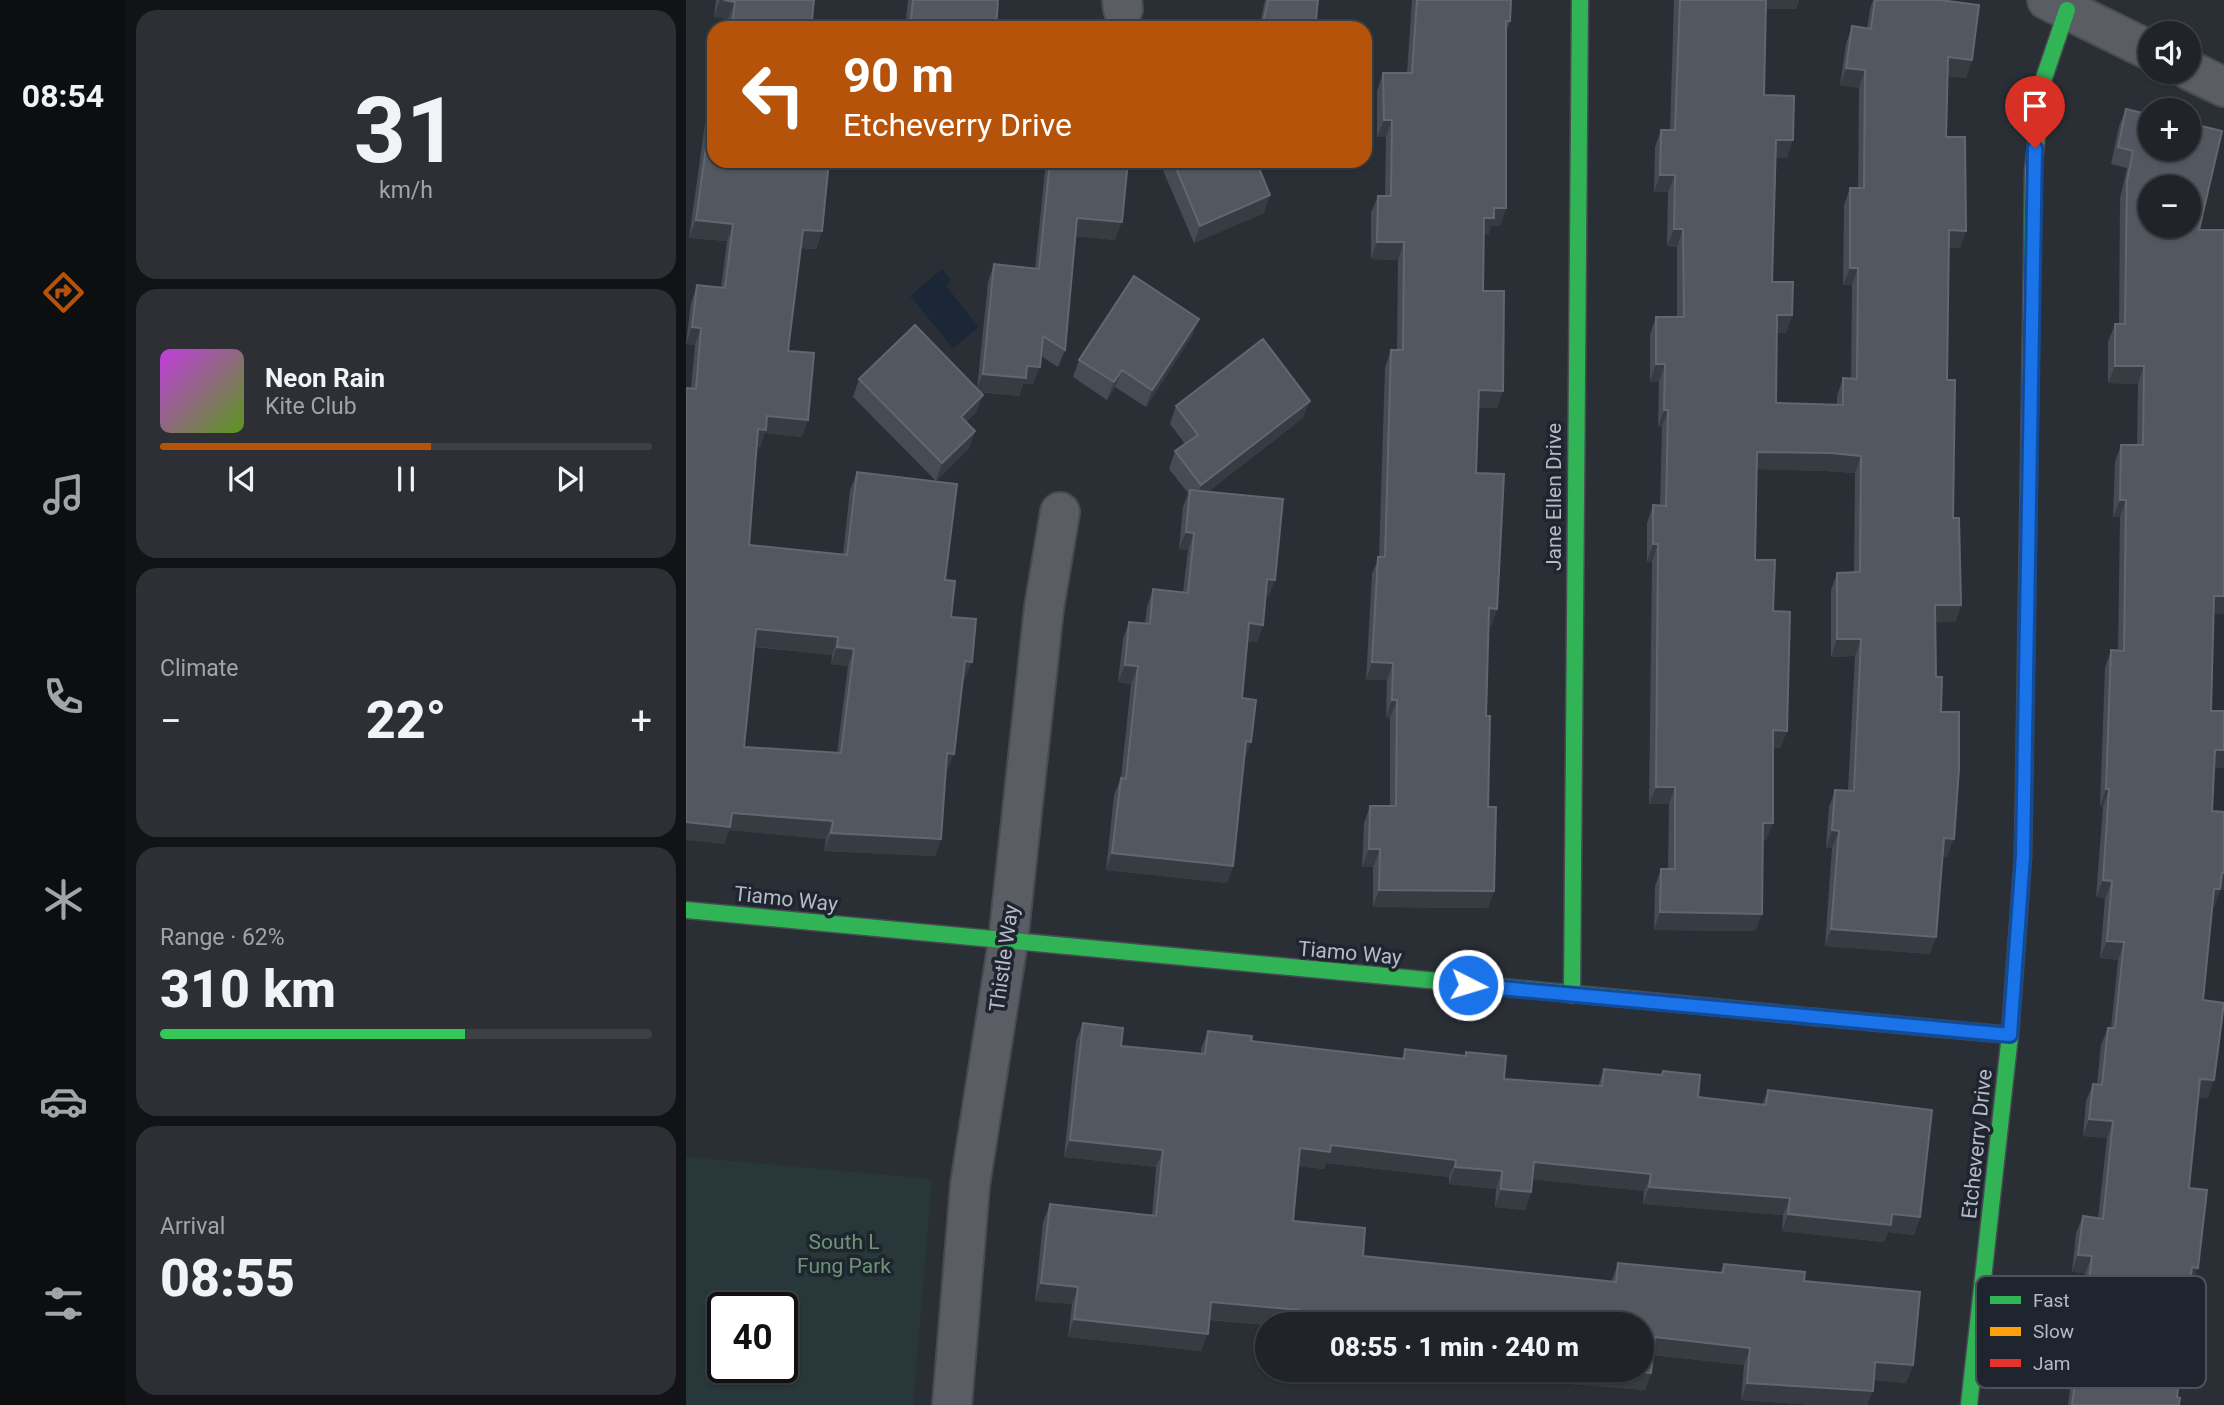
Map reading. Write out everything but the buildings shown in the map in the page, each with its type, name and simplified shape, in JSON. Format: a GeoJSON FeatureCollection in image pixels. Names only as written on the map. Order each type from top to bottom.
{"type":"FeatureCollection","features":[{"type":"Feature","properties":{"kind":"street","name":"Jane Ellen Drive"},"geometry":{"type":"LineString","coordinates":[[1572,995],[1580,0]]}},
{"type":"Feature","properties":{"kind":"street"},"geometry":{"type":"LineString","coordinates":[[2057,5],[2138,45]]}},
{"type":"Feature","properties":{"kind":"street","name":"Etcheverry Drive"},"geometry":{"type":"LineString","coordinates":[[1983,1276],[2010,1035],[2023,856],[2033,171],[2043,80],[2057,5]]}},
{"type":"Feature","properties":{"kind":"street"},"geometry":{"type":"LineString","coordinates":[[2201,76],[2224,87]]}},
{"type":"Feature","properties":{"kind":"street","name":"Thistle Way"},"geometry":{"type":"LineString","coordinates":[[952,1405],[970,1185],[1008,942],[1044,608],[1060,512]]}},
{"type":"Feature","properties":{"kind":"street","name":"Tiamo Way"},"geometry":{"type":"LineString","coordinates":[[686,910],[2010,1035]]}},
{"type":"Feature","properties":{"kind":"street","name":"Etcheverry Drive"},"geometry":{"type":"LineString","coordinates":[[1969,1405],[1976,1342]]}},
{"type":"Feature","properties":{"kind":"green space","name":"South L Fung Park"},"geometry":{"type":"Polygon","coordinates":[[[686,1157],[932,1179],[913,1405],[686,1405],[686,1157]]]}},
{"type":"Feature","properties":{"kind":"water"},"geometry":{"type":"Polygon","coordinates":[[[942,269],[951,280],[946,286],[979,327],[953,348],[910,296],[942,269]]]}},
{"type":"Feature","properties":{"kind":"traffic: fast"},"geometry":{"type":"LineString","coordinates":[[1572,995],[1580,0]]}},
{"type":"Feature","properties":{"kind":"traffic: fast"},"geometry":{"type":"LineString","coordinates":[[2032,266],[2033,171],[2043,81],[2067,10]]}},
{"type":"Feature","properties":{"kind":"traffic: fast"},"geometry":{"type":"LineString","coordinates":[[1983,1276],[2010,1035],[2023,856],[2027,603]]}},
{"type":"Feature","properties":{"kind":"traffic: fast"},"geometry":{"type":"LineString","coordinates":[[686,910],[1639,1000]]}},
{"type":"Feature","properties":{"kind":"traffic: fast"},"geometry":{"type":"LineString","coordinates":[[1815,1017],[2010,1035]]}},
{"type":"Feature","properties":{"kind":"traffic: fast"},"geometry":{"type":"LineString","coordinates":[[1969,1405],[1976,1342]]}},
{"type":"Feature","properties":{"kind":"traffic: slow"},"geometry":{"type":"LineString","coordinates":[[2027,603],[2032,266]]}},
{"type":"Feature","properties":{"kind":"traffic: jam"},"geometry":{"type":"LineString","coordinates":[[1639,1000],[1815,1017]]}},
{"type":"Feature","properties":{"kind":"route"},"geometry":{"type":"LineString","coordinates":[[1468,985],[2010,1035],[2023,856],[2035,148]]}}]}
